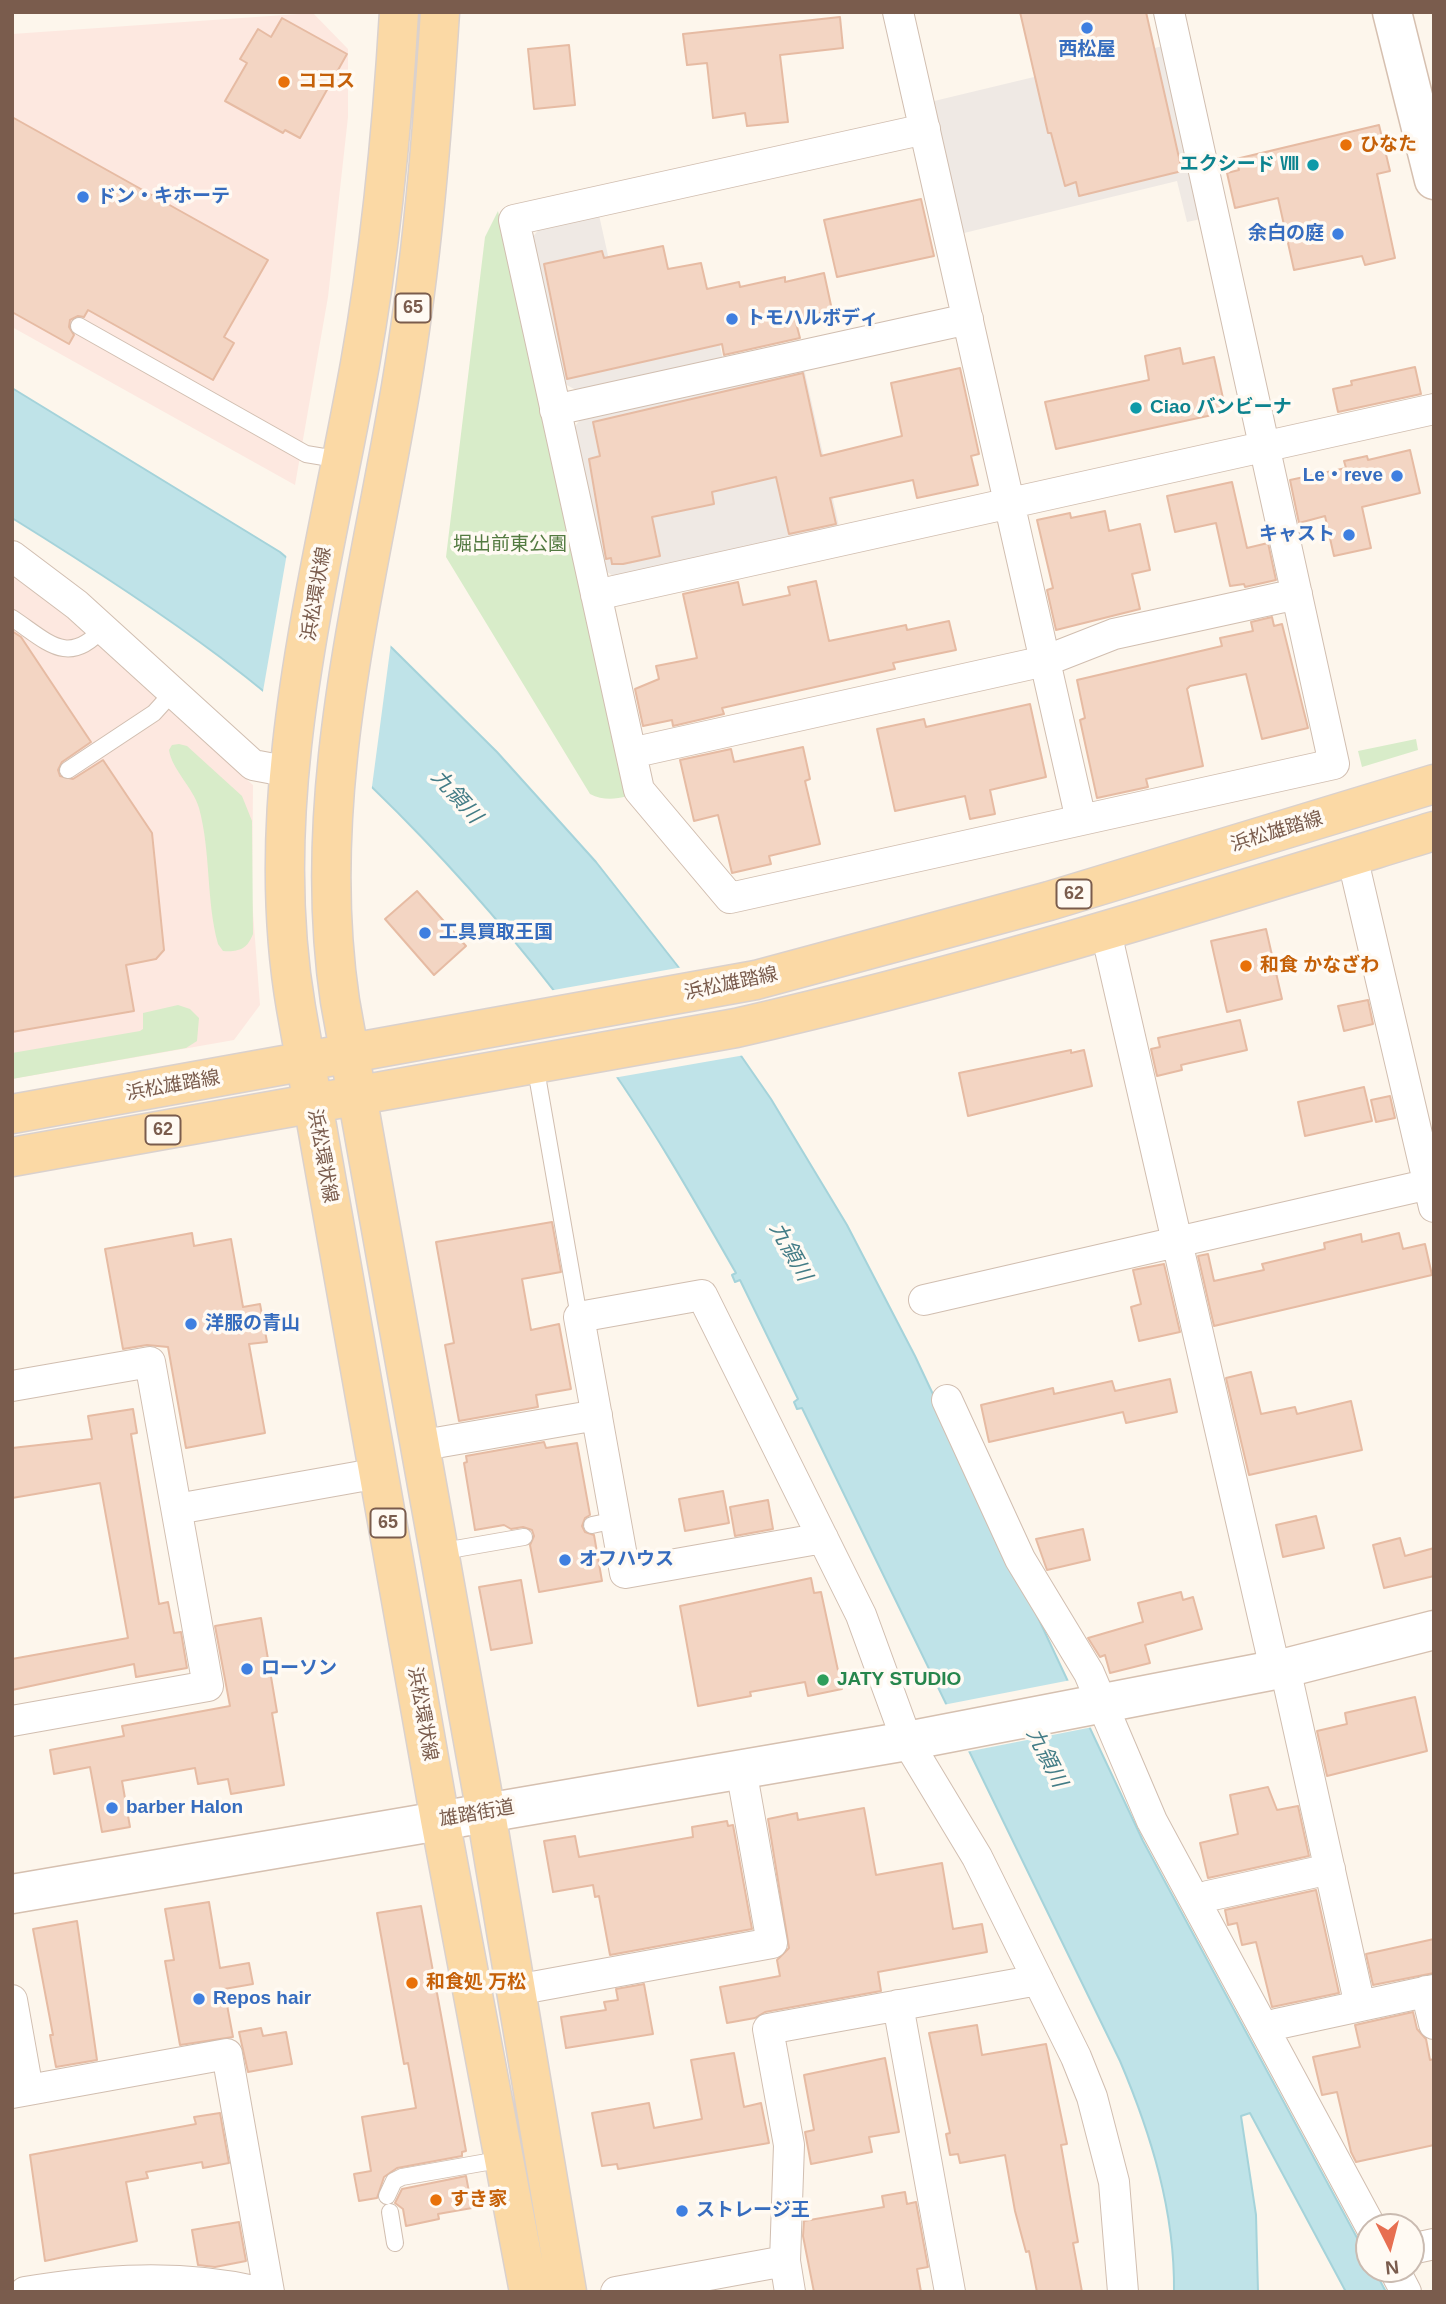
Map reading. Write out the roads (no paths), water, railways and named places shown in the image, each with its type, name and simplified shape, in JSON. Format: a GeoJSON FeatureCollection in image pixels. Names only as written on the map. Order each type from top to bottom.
{"type":"FeatureCollection","features":[{"type":"Feature","properties":{"kind":"main road","name":"浜松環状線"},"geometry":{"type":"LineString","coordinates":[[399,12],[393,121],[382,218],[342,460],[321,568],[292,761],[285,848],[286,897],[294,996],[440,1820],[529,2292]]}},
{"type":"Feature","properties":{"kind":"main road","name":"65"},"geometry":{"type":"LineString","coordinates":[[440,12],[427,191],[411,327],[360,601],[335,783],[331,848],[333,939],[356,1096],[486,1812],[567,2292]]}},
{"type":"Feature","properties":{"kind":"main road","name":"浜松雄踏線"},"geometry":{"type":"LineString","coordinates":[[12,1114],[710,990],[1025,908],[1434,784]]}},
{"type":"Feature","properties":{"kind":"main road","name":"62"},"geometry":{"type":"LineString","coordinates":[[12,1157],[737,1028],[961,974],[1434,831]]}},
{"type":"Feature","properties":{"kind":"street"},"geometry":{"type":"LineString","coordinates":[[898,12],[1081,820]]}},
{"type":"Feature","properties":{"kind":"street"},"geometry":{"type":"LineString","coordinates":[[925,130],[514,220],[639,790],[730,898],[1334,764],[1169,12]]}},
{"type":"Feature","properties":{"kind":"street"},"geometry":{"type":"LineString","coordinates":[[1392,12],[1434,180]]}},
{"type":"Feature","properties":{"kind":"street"},"geometry":{"type":"LineString","coordinates":[[555,410],[968,319]]}},
{"type":"Feature","properties":{"kind":"street"},"geometry":{"type":"LineString","coordinates":[[596,595],[1434,410]]}},
{"type":"Feature","properties":{"kind":"street"},"geometry":{"type":"LineString","coordinates":[[12,556],[49,582],[103,628],[253,765],[292,761]]}},
{"type":"Feature","properties":{"kind":"street"},"geometry":{"type":"LineString","coordinates":[[631,753],[1045,661],[1114,634],[1297,594]]}},
{"type":"Feature","properties":{"kind":"street"},"geometry":{"type":"LineString","coordinates":[[924,1300],[1178,1241],[1432,1192],[1352,856]]}},
{"type":"Feature","properties":{"kind":"street"},"geometry":{"type":"LineString","coordinates":[[1106,932],[1280,1669],[1330,1869],[1360,2006]]}},
{"type":"Feature","properties":{"kind":"street"},"geometry":{"type":"LineString","coordinates":[[823,1538],[625,1573],[604,1522],[597,1415],[579,1317],[702,1295],[925,1737],[977,1857],[1076,2057],[1105,2139],[1114,2182],[1123,2292]]}},
{"type":"Feature","properties":{"kind":"street"},"geometry":{"type":"LineString","coordinates":[[12,1386],[150,1362],[208,1686],[12,1721]]}},
{"type":"Feature","properties":{"kind":"street"},"geometry":{"type":"LineString","coordinates":[[947,1399],[1020,1559],[1081,1657],[1099,1704],[1152,1821],[1363,2213]]}},
{"type":"Feature","properties":{"kind":"street"},"geometry":{"type":"LineString","coordinates":[[418,1446],[597,1415]]}},
{"type":"Feature","properties":{"kind":"street"},"geometry":{"type":"LineString","coordinates":[[177,1509],[379,1473]]}},
{"type":"Feature","properties":{"kind":"street","name":"雄踏街道"},"geometry":{"type":"LineString","coordinates":[[12,1894],[925,1737],[1280,1669],[1434,1630]]}},
{"type":"Feature","properties":{"kind":"street"},"geometry":{"type":"LineString","coordinates":[[516,1990],[772,1943],[741,1769]]}},
{"type":"Feature","properties":{"kind":"street"},"geometry":{"type":"LineString","coordinates":[[1196,1902],[1208,1896],[1330,1869]]}},
{"type":"Feature","properties":{"kind":"street"},"geometry":{"type":"LineString","coordinates":[[790,2292],[785,2262],[789,2145],[768,2029],[1038,1980]]}},
{"type":"Feature","properties":{"kind":"street"},"geometry":{"type":"LineString","coordinates":[[1265,2030],[1277,2024],[1430,1991],[1434,2024]]}},
{"type":"Feature","properties":{"kind":"street"},"geometry":{"type":"LineString","coordinates":[[12,2000],[20,2091],[227,2054],[270,2292]]}},
{"type":"Feature","properties":{"kind":"street"},"geometry":{"type":"LineString","coordinates":[[898,2005],[950,2292]]}},
{"type":"Feature","properties":{"kind":"street"},"geometry":{"type":"LineString","coordinates":[[616,2292],[785,2262]]}},
{"type":"Feature","properties":{"kind":"street"},"geometry":{"type":"LineString","coordinates":[[24,2292],[75,2284],[164,2280],[259,2292]]}},
{"type":"Feature","properties":{"kind":"lane"},"geometry":{"type":"LineString","coordinates":[[79,327],[306,454],[342,460]]}},
{"type":"Feature","properties":{"kind":"lane"},"geometry":{"type":"LineString","coordinates":[[12,618],[64,649],[77,649],[90,643],[103,628]]}},
{"type":"Feature","properties":{"kind":"lane"},"geometry":{"type":"LineString","coordinates":[[68,770],[155,713],[173,692]]}},
{"type":"Feature","properties":{"kind":"lane"},"geometry":{"type":"LineString","coordinates":[[534,1064],[579,1317]]}},
{"type":"Feature","properties":{"kind":"lane"},"geometry":{"type":"LineString","coordinates":[[438,1552],[524,1536]]}},
{"type":"Feature","properties":{"kind":"lane"},"geometry":{"type":"LineString","coordinates":[[387,2196],[394,2181],[402,2177],[504,2159]]}},
{"type":"Feature","properties":{"kind":"lane"},"geometry":{"type":"LineString","coordinates":[[390,2212],[396,2243]]}},
{"type":"Feature","properties":{"kind":"water","name":"九領川"},"geometry":{"type":"Polygon","coordinates":[[[12,388],[280,552],[392,648],[497,752],[596,862],[687,978],[771,1099],[847,1225],[915,1356],[1143,1841],[1355,2234],[1355,2283],[1381,2283],[1386,2292],[1346,2292],[1250,2113],[1241,2116],[1256,2215],[1258,2292],[1174,2292],[1166,2203],[1142,2116],[1120,2061],[802,1408],[797,1409],[794,1402],[798,1399],[740,1280],[735,1282],[732,1275],[736,1273],[634,1102],[556,993],[513,940],[469,888],[374,789],[273,699],[220,657],[118,585],[12,518],[12,388]]]}},
{"type":"Feature","properties":{"kind":"place","name":"西松屋"},"geometry":{"type":"Point","coordinates":[1087,28]}},
{"type":"Feature","properties":{"kind":"place","name":"ココス"},"geometry":{"type":"Point","coordinates":[284,82]}},
{"type":"Feature","properties":{"kind":"place","name":"ひなた"},"geometry":{"type":"Point","coordinates":[1346,145]}},
{"type":"Feature","properties":{"kind":"place","name":"エクシード Ⅷ"},"geometry":{"type":"Point","coordinates":[1313,165]}},
{"type":"Feature","properties":{"kind":"place","name":"ドン・キホーテ"},"geometry":{"type":"Point","coordinates":[83,197]}},
{"type":"Feature","properties":{"kind":"place","name":"余白の庭"},"geometry":{"type":"Point","coordinates":[1338,234]}},
{"type":"Feature","properties":{"kind":"place","name":"トモハルボディ"},"geometry":{"type":"Point","coordinates":[732,319]}},
{"type":"Feature","properties":{"kind":"place","name":"Ciao バンビーナ"},"geometry":{"type":"Point","coordinates":[1136,408]}},
{"type":"Feature","properties":{"kind":"place","name":"Le・reve"},"geometry":{"type":"Point","coordinates":[1397,476]}},
{"type":"Feature","properties":{"kind":"place","name":"キャスト"},"geometry":{"type":"Point","coordinates":[1349,535]}},
{"type":"Feature","properties":{"kind":"place","name":"工具買取王国"},"geometry":{"type":"Point","coordinates":[425,933]}},
{"type":"Feature","properties":{"kind":"place","name":"和食 かなざわ"},"geometry":{"type":"Point","coordinates":[1246,966]}},
{"type":"Feature","properties":{"kind":"place","name":"洋服の青山"},"geometry":{"type":"Point","coordinates":[191,1324]}},
{"type":"Feature","properties":{"kind":"place","name":"オフハウス"},"geometry":{"type":"Point","coordinates":[565,1560]}},
{"type":"Feature","properties":{"kind":"place","name":"ローソン"},"geometry":{"type":"Point","coordinates":[247,1669]}},
{"type":"Feature","properties":{"kind":"place","name":"JATY STUDIO"},"geometry":{"type":"Point","coordinates":[823,1680]}},
{"type":"Feature","properties":{"kind":"place","name":"barber Halon"},"geometry":{"type":"Point","coordinates":[112,1808]}},
{"type":"Feature","properties":{"kind":"place","name":"和食処 万松"},"geometry":{"type":"Point","coordinates":[412,1983]}},
{"type":"Feature","properties":{"kind":"place","name":"Repos hair"},"geometry":{"type":"Point","coordinates":[199,1999]}},
{"type":"Feature","properties":{"kind":"place","name":"すき家"},"geometry":{"type":"Point","coordinates":[436,2200]}},
{"type":"Feature","properties":{"kind":"place","name":"ストレージ王"},"geometry":{"type":"Point","coordinates":[682,2211]}},
{"type":"Feature","properties":{"kind":"park label","name":"堀出前東公園"},"geometry":{"type":"Point","coordinates":[510,545]}}]}
